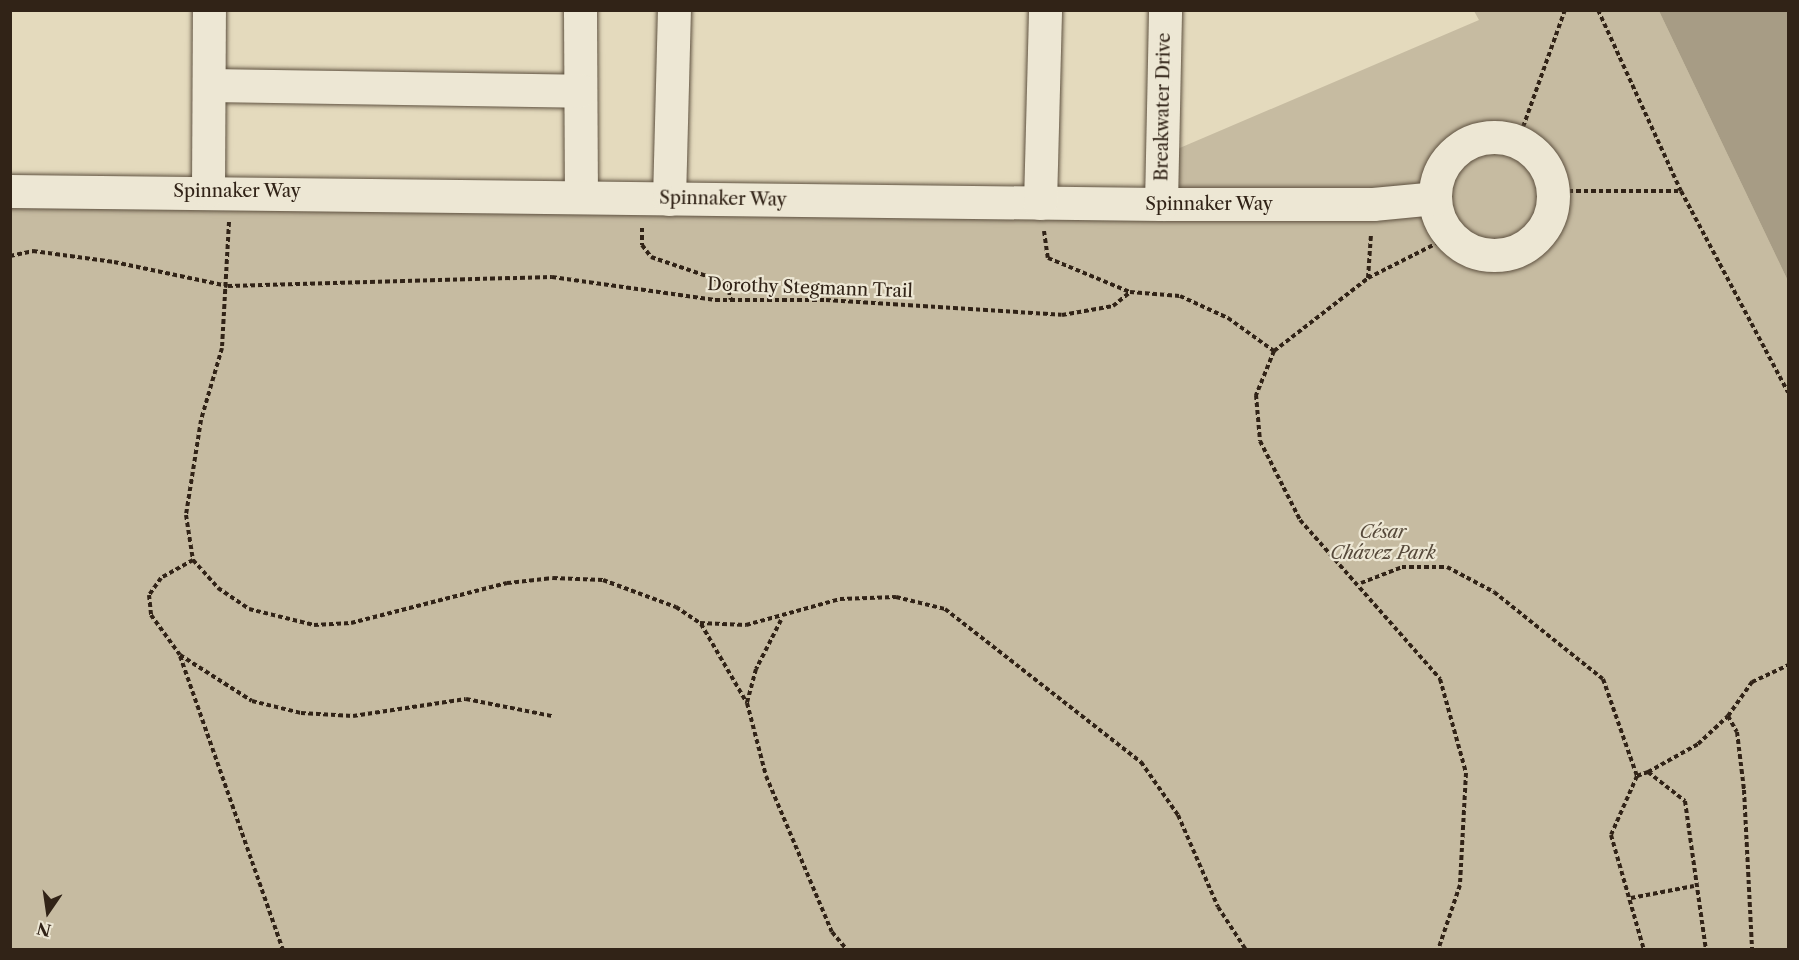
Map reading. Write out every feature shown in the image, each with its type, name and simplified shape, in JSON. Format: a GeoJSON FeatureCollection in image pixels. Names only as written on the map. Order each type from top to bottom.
{"type":"FeatureCollection","features":[{"type":"Feature","properties":{"kind":"street"},"geometry":{"type":"LineString","coordinates":[[209,10],[208,85],[218,190]]}},
{"type":"Feature","properties":{"kind":"street"},"geometry":{"type":"LineString","coordinates":[[580,10],[582,196]]}},
{"type":"Feature","properties":{"kind":"street"},"geometry":{"type":"LineString","coordinates":[[656,198],[673,99],[674,10]]}},
{"type":"Feature","properties":{"kind":"street"},"geometry":{"type":"LineString","coordinates":[[1040,203],[1045,10]]}},
{"type":"Feature","properties":{"kind":"street","name":"Breakwater Drive"},"geometry":{"type":"LineString","coordinates":[[1161,204],[1165,10]]}},
{"type":"Feature","properties":{"kind":"street"},"geometry":{"type":"LineString","coordinates":[[208,85],[580,91]]}},
{"type":"Feature","properties":{"kind":"street"},"geometry":{"type":"LineString","coordinates":[[1498,136],[1518,141],[1543,161],[1554,191],[1546,226],[1519,250],[1483,254],[1451,237],[1435,198],[1446,161],[1461,147],[1498,136]]}},
{"type":"Feature","properties":{"kind":"street","name":"Spinnaker Way"},"geometry":{"type":"LineString","coordinates":[[10,191],[218,190],[1161,204],[1373,204],[1435,198]]}},
{"type":"Feature","properties":{"kind":"path"},"geometry":{"type":"LineString","coordinates":[[1518,141],[1565,10]]}},
{"type":"Feature","properties":{"kind":"path"},"geometry":{"type":"LineString","coordinates":[[1598,10],[1681,190],[1788,392]]}},
{"type":"Feature","properties":{"kind":"path"},"geometry":{"type":"LineString","coordinates":[[218,190],[228,286],[222,348],[189,479],[186,515],[193,560],[218,588],[249,609],[315,625],[351,623],[507,583],[554,578],[603,580],[676,607],[700,623],[747,704],[766,776],[832,932],[847,950]]}},
{"type":"Feature","properties":{"kind":"path"},"geometry":{"type":"LineString","coordinates":[[1554,191],[1681,190]]}},
{"type":"Feature","properties":{"kind":"path"},"geometry":{"type":"LineString","coordinates":[[656,198],[642,245],[651,257],[727,283],[732,300]]}},
{"type":"Feature","properties":{"kind":"path"},"geometry":{"type":"LineString","coordinates":[[1040,203],[1048,258],[1130,292],[1180,296],[1228,318],[1274,351]]}},
{"type":"Feature","properties":{"kind":"path"},"geometry":{"type":"LineString","coordinates":[[1368,279],[1373,204]]}},
{"type":"Feature","properties":{"kind":"path"},"geometry":{"type":"LineString","coordinates":[[1438,950],[1460,885],[1466,773],[1440,679],[1361,583],[1300,520],[1260,441],[1256,395],[1274,351],[1368,279],[1451,237]]}},
{"type":"Feature","properties":{"kind":"path","name":"Dorothy Stegmann Trail"},"geometry":{"type":"LineString","coordinates":[[10,256],[33,251],[114,262],[228,286],[552,277],[732,300],[826,300],[1062,315],[1113,306],[1130,292]]}},
{"type":"Feature","properties":{"kind":"path"},"geometry":{"type":"LineString","coordinates":[[193,560],[161,578],[149,595],[151,615],[180,655],[283,950]]}},
{"type":"Feature","properties":{"kind":"path"},"geometry":{"type":"LineString","coordinates":[[1361,583],[1402,567],[1447,567],[1494,592],[1603,679],[1637,776],[1611,835],[1631,898],[1644,950]]}},
{"type":"Feature","properties":{"kind":"path"},"geometry":{"type":"LineString","coordinates":[[700,623],[746,625],[782,619],[840,599],[896,597],[945,609],[1141,762],[1178,815],[1218,907],[1246,950]]}},
{"type":"Feature","properties":{"kind":"path"},"geometry":{"type":"LineString","coordinates":[[747,704],[756,669],[782,619]]}},
{"type":"Feature","properties":{"kind":"path"},"geometry":{"type":"LineString","coordinates":[[180,655],[226,688],[301,713],[388,714],[466,699],[552,716]]}},
{"type":"Feature","properties":{"kind":"path"},"geometry":{"type":"LineString","coordinates":[[1637,776],[1698,744],[1728,716],[1752,682],[1788,665]]}},
{"type":"Feature","properties":{"kind":"path"},"geometry":{"type":"LineString","coordinates":[[1728,716],[1737,732],[1744,790],[1752,950]]}},
{"type":"Feature","properties":{"kind":"path"},"geometry":{"type":"LineString","coordinates":[[1648,772],[1685,801],[1694,886],[1706,950]]}},
{"type":"Feature","properties":{"kind":"path"},"geometry":{"type":"LineString","coordinates":[[1631,898],[1694,886]]}},
{"type":"Feature","properties":{"kind":"green space","name":"César Chávez Park"},"geometry":{"type":"Polygon","coordinates":[[[1474,11],[1659,11],[1788,281],[1788,949],[11,949],[10,191],[1160,204],[1161,156],[1479,20],[1474,11]]]}},
{"type":"Feature","properties":{"kind":"shaded area"},"geometry":{"type":"Polygon","coordinates":[[[1659,11],[1788,11],[1788,281],[1659,11]]]}}]}
